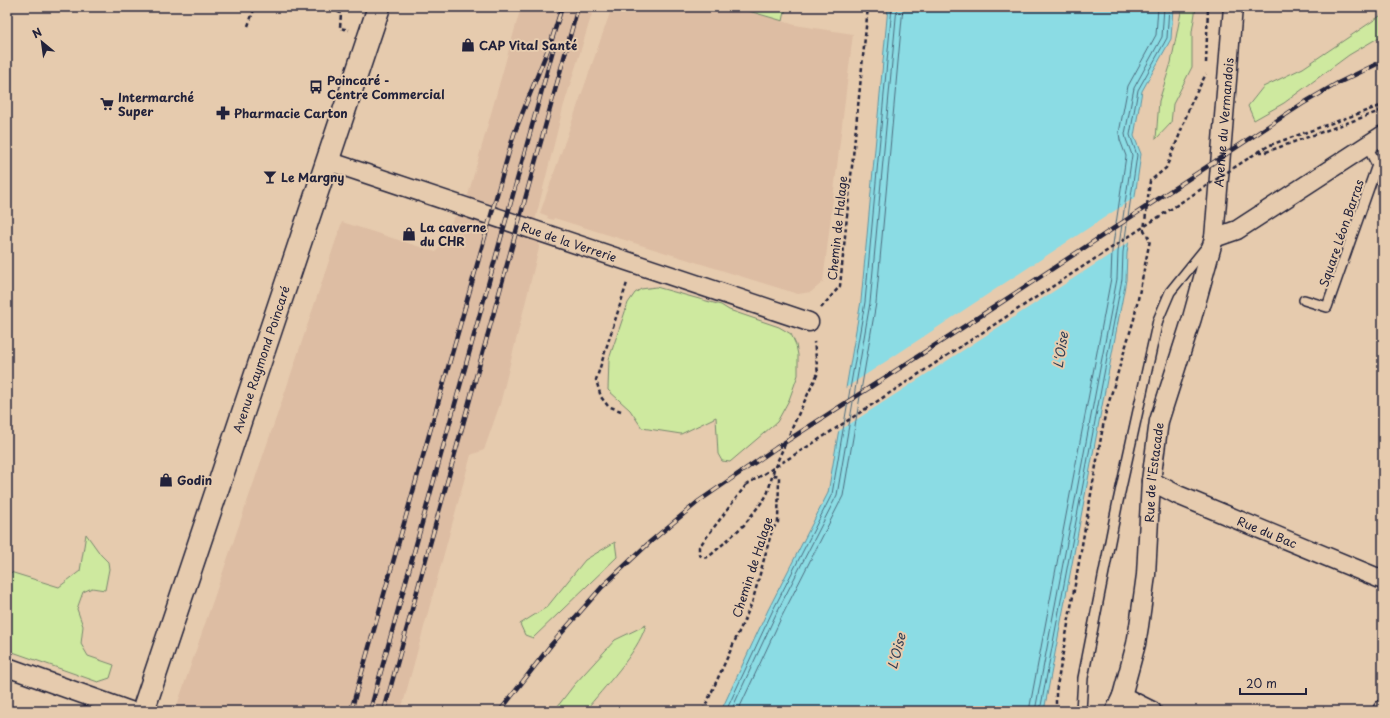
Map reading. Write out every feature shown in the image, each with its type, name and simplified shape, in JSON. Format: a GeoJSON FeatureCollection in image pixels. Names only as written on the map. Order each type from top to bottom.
{"type":"FeatureCollection","features":[{"type":"Feature","properties":{"kind":"main road","name":"Avenue Raymond Poincaré"},"geometry":{"type":"LineString","coordinates":[[143,711],[328,161],[376,9]]}},
{"type":"Feature","properties":{"kind":"street","name":"Avenue du Vermandois"},"geometry":{"type":"LineString","coordinates":[[1214,238],[1233,7]]}},
{"type":"Feature","properties":{"kind":"street"},"geometry":{"type":"LineString","coordinates":[[1214,238],[1237,230],[1383,135]]}},
{"type":"Feature","properties":{"kind":"street","name":"Rue de la Verrerie"},"geometry":{"type":"LineString","coordinates":[[328,161],[809,322]]}},
{"type":"Feature","properties":{"kind":"street","name":"Rue de l'Estacade"},"geometry":{"type":"LineString","coordinates":[[1119,703],[1140,626],[1146,575],[1152,481],[1159,421],[1192,318],[1214,238]]}},
{"type":"Feature","properties":{"kind":"street","name":"Rue du Bac"},"geometry":{"type":"LineString","coordinates":[[1152,481],[1178,494],[1383,580]]}},
{"type":"Feature","properties":{"kind":"street"},"geometry":{"type":"LineString","coordinates":[[7,667],[130,711]]}},
{"type":"Feature","properties":{"kind":"street"},"geometry":{"type":"LineString","coordinates":[[1119,703],[1152,711]]}},
{"type":"Feature","properties":{"kind":"lane","name":"Square Léon Barras"},"geometry":{"type":"LineString","coordinates":[[1304,300],[1327,307],[1378,165],[1367,146]]}},
{"type":"Feature","properties":{"kind":"lane"},"geometry":{"type":"LineString","coordinates":[[1081,711],[1083,678],[1117,506],[1158,320],[1170,292],[1214,238]]}},
{"type":"Feature","properties":{"kind":"path"},"geometry":{"type":"LineString","coordinates":[[248,26],[255,7]]}},
{"type":"Feature","properties":{"kind":"path"},"geometry":{"type":"LineString","coordinates":[[324,7],[341,13],[340,28],[351,31]]}},
{"type":"Feature","properties":{"kind":"path","name":"Chemin de Halage"},"geometry":{"type":"LineString","coordinates":[[868,7],[840,286],[809,322],[816,347],[818,373],[797,417],[774,469],[773,477],[765,498],[744,525],[708,557],[704,558],[698,554],[699,547],[746,485],[815,442],[1258,152]]}},
{"type":"Feature","properties":{"kind":"path"},"geometry":{"type":"LineString","coordinates":[[1056,711],[1056,692],[1105,415],[1134,319],[1150,240],[1144,230],[1150,180],[1166,168],[1190,103],[1206,75],[1208,7]]}},
{"type":"Feature","properties":{"kind":"path"},"geometry":{"type":"LineString","coordinates":[[1258,152],[1270,145],[1383,105]]}},
{"type":"Feature","properties":{"kind":"path"},"geometry":{"type":"LineString","coordinates":[[1258,152],[1266,152],[1383,110]]}},
{"type":"Feature","properties":{"kind":"path"},"geometry":{"type":"LineString","coordinates":[[620,411],[608,406],[601,397],[596,380],[633,263]]}},
{"type":"Feature","properties":{"kind":"path"},"geometry":{"type":"LineString","coordinates":[[774,469],[779,476]]}},
{"type":"Feature","properties":{"kind":"path"},"geometry":{"type":"LineString","coordinates":[[773,477],[775,475],[779,476]]}},
{"type":"Feature","properties":{"kind":"path","name":"Chemin de Halage"},"geometry":{"type":"LineString","coordinates":[[703,711],[752,603],[772,530],[778,522],[779,476]]}},
{"type":"Feature","properties":{"kind":"shaded area"},"geometry":{"type":"Polygon","coordinates":[[[521,7],[594,7],[563,108],[533,229],[539,231],[539,248],[500,404],[484,450],[471,455],[401,711],[175,711],[342,222],[436,252],[454,218],[465,206],[521,7]]]}},
{"type":"Feature","properties":{"kind":"shaded area"},"geometry":{"type":"Polygon","coordinates":[[[612,7],[735,7],[795,25],[853,34],[823,282],[811,292],[798,294],[554,218],[553,220],[540,213],[612,7]]]}},
{"type":"Feature","properties":{"kind":"green space"},"geometry":{"type":"Polygon","coordinates":[[[735,7],[786,7],[783,21],[735,7]]]}},
{"type":"Feature","properties":{"kind":"green space"},"geometry":{"type":"Polygon","coordinates":[[[1182,7],[1196,7],[1192,32],[1192,67],[1173,104],[1171,123],[1156,139],[1159,101],[1171,63],[1182,7]]]}},
{"type":"Feature","properties":{"kind":"green space"},"geometry":{"type":"Polygon","coordinates":[[[1383,14],[1383,35],[1349,55],[1284,103],[1254,120],[1248,106],[1263,87],[1303,68],[1383,14]]]}},
{"type":"Feature","properties":{"kind":"green space"},"geometry":{"type":"Polygon","coordinates":[[[656,287],[721,305],[729,310],[779,327],[791,334],[796,345],[798,355],[798,375],[789,400],[777,422],[730,462],[722,461],[718,454],[716,417],[681,434],[642,428],[630,410],[608,390],[609,359],[628,303],[635,293],[641,289],[656,287]]]}},
{"type":"Feature","properties":{"kind":"green space"},"geometry":{"type":"Polygon","coordinates":[[[86,534],[108,562],[109,569],[105,590],[92,588],[83,592],[77,609],[83,626],[81,644],[88,656],[114,665],[110,678],[98,682],[7,650],[7,571],[59,587],[80,571],[86,534]]]}},
{"type":"Feature","properties":{"kind":"green space"},"geometry":{"type":"Polygon","coordinates":[[[615,542],[617,557],[533,638],[525,635],[520,624],[547,607],[585,560],[615,542]]]}},
{"type":"Feature","properties":{"kind":"green space"},"geometry":{"type":"Polygon","coordinates":[[[646,625],[642,636],[628,659],[585,711],[554,711],[574,685],[615,640],[646,625]]]}},
{"type":"Feature","properties":{"kind":"water","name":"L'Oise"},"geometry":{"type":"Polygon","coordinates":[[[888,7],[1173,7],[1171,39],[1142,91],[1134,136],[1141,154],[1127,253],[1126,280],[1044,711],[721,711],[768,610],[828,493],[861,301],[888,7]]]}},
{"type":"Feature","properties":{"kind":"pier"},"geometry":{"type":"Polygon","coordinates":[[[1137,196],[1131,241],[836,433],[844,389],[1137,196]]]}},
{"type":"Feature","properties":{"kind":"railway"},"geometry":{"type":"LineString","coordinates":[[351,711],[514,134],[552,39],[562,7]]}},
{"type":"Feature","properties":{"kind":"railway"},"geometry":{"type":"LineString","coordinates":[[384,711],[578,7]]}},
{"type":"Feature","properties":{"kind":"railway"},"geometry":{"type":"LineString","coordinates":[[370,711],[553,50]]}},
{"type":"Feature","properties":{"kind":"railway"},"geometry":{"type":"LineString","coordinates":[[500,711],[551,645],[602,587],[650,542],[699,501],[776,448],[1002,302],[1302,104],[1338,83],[1383,61]]}},
{"type":"Feature","properties":{"kind":"place","name":"CAP Vital Santé"},"geometry":{"type":"Point","coordinates":[468,45]}},
{"type":"Feature","properties":{"kind":"place","name":"Poincaré - Centre Commercial"},"geometry":{"type":"Point","coordinates":[316,87]}},
{"type":"Feature","properties":{"kind":"place","name":"Intermarché Super"},"geometry":{"type":"Point","coordinates":[107,104]}},
{"type":"Feature","properties":{"kind":"place","name":"Pharmacie Carton"},"geometry":{"type":"Point","coordinates":[223,113]}},
{"type":"Feature","properties":{"kind":"place","name":"Le Margny"},"geometry":{"type":"Point","coordinates":[270,177]}},
{"type":"Feature","properties":{"kind":"place","name":"La caverne du CHR"},"geometry":{"type":"Point","coordinates":[409,234]}},
{"type":"Feature","properties":{"kind":"place","name":"Godin"},"geometry":{"type":"Point","coordinates":[166,480]}}]}
